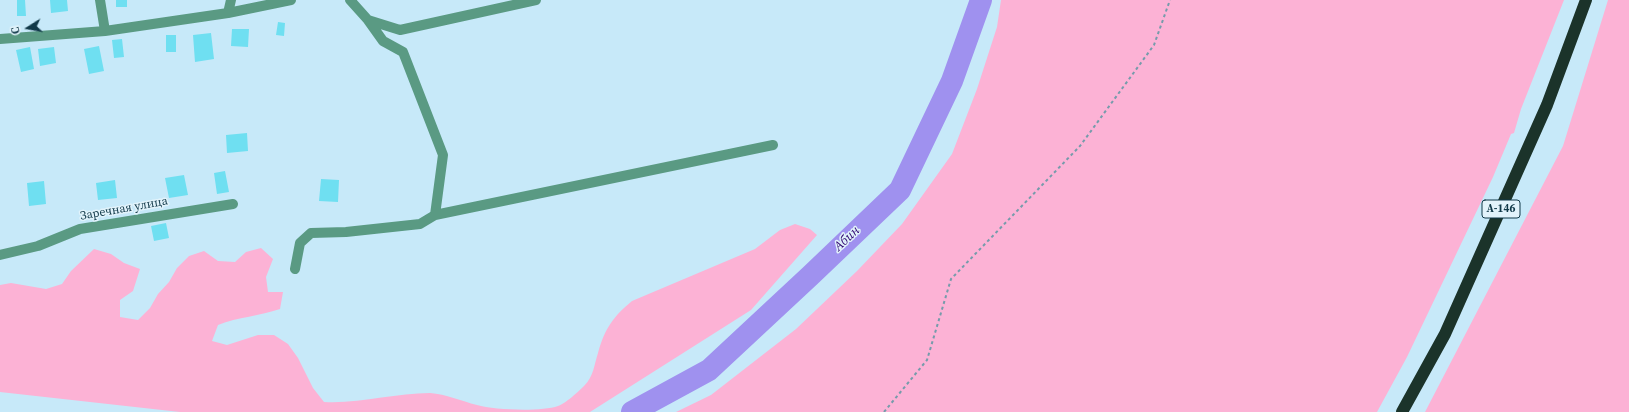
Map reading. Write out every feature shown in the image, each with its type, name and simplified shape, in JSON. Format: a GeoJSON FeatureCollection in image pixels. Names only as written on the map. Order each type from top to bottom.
{"type":"FeatureCollection","features":[{"type":"Feature","properties":{"kind":"highway","name":"А-146"},"geometry":{"type":"LineString","coordinates":[[1402,412],[1445,334],[1544,112],[1586,0]]}},
{"type":"Feature","properties":{"kind":"street"},"geometry":{"type":"LineString","coordinates":[[100,0],[105,31]]}},
{"type":"Feature","properties":{"kind":"street"},"geometry":{"type":"LineString","coordinates":[[228,13],[231,0]]}},
{"type":"Feature","properties":{"kind":"street"},"geometry":{"type":"LineString","coordinates":[[0,39],[105,31],[228,13],[291,0]]}},
{"type":"Feature","properties":{"kind":"street"},"geometry":{"type":"LineString","coordinates":[[350,0],[368,20],[383,41],[403,52],[443,155],[435,215]]}},
{"type":"Feature","properties":{"kind":"street"},"geometry":{"type":"LineString","coordinates":[[368,20],[400,30],[536,0]]}},
{"type":"Feature","properties":{"kind":"street"},"geometry":{"type":"LineString","coordinates":[[295,269],[300,243],[311,233],[346,232],[420,224],[435,215],[773,145]]}},
{"type":"Feature","properties":{"kind":"street","name":"Заречная улица"},"geometry":{"type":"LineString","coordinates":[[0,255],[38,246],[80,229],[233,204]]}},
{"type":"Feature","properties":{"kind":"path"},"geometry":{"type":"LineString","coordinates":[[884,412],[927,360],[951,279],[1080,146],[1154,45],[1170,0]]}},
{"type":"Feature","properties":{"kind":"shaded area"},"geometry":{"type":"Polygon","coordinates":[[[1001,0],[1564,0],[1521,109],[1514,133],[1511,134],[1493,177],[1407,357],[1377,412],[676,412],[711,395],[796,329],[857,271],[902,224],[952,154],[977,89],[997,27],[1001,0]]]}},
{"type":"Feature","properties":{"kind":"shaded area"},"geometry":{"type":"Polygon","coordinates":[[[1608,0],[1629,0],[1629,412],[1425,412],[1563,146],[1608,0]]]}},
{"type":"Feature","properties":{"kind":"shaded area"},"geometry":{"type":"Polygon","coordinates":[[[795,224],[810,229],[817,235],[751,310],[590,412],[180,412],[0,392],[0,285],[11,283],[46,289],[62,284],[71,271],[94,249],[111,254],[124,263],[140,269],[133,291],[120,300],[120,317],[138,320],[150,308],[158,294],[169,282],[177,268],[189,256],[204,251],[218,261],[235,262],[246,252],[261,248],[273,259],[266,277],[268,292],[283,292],[280,309],[218,325],[212,341],[227,345],[258,335],[274,335],[288,344],[298,358],[313,388],[324,402],[350,401],[417,393],[430,393],[485,407],[518,410],[550,408],[564,403],[584,386],[592,374],[601,344],[610,324],[632,301],[755,249],[780,230],[795,224]]]}},
{"type":"Feature","properties":{"kind":"building"},"geometry":{"type":"Polygon","coordinates":[[[17,0],[25,0],[26,16],[17,16],[17,0]]]}},
{"type":"Feature","properties":{"kind":"building"},"geometry":{"type":"Polygon","coordinates":[[[50,0],[67,0],[68,11],[51,13],[50,0]]]}},
{"type":"Feature","properties":{"kind":"building"},"geometry":{"type":"Polygon","coordinates":[[[116,0],[127,0],[127,7],[116,7],[116,0]]]}},
{"type":"Feature","properties":{"kind":"building"},"geometry":{"type":"Polygon","coordinates":[[[278,22],[285,23],[284,36],[276,35],[278,22]]]}},
{"type":"Feature","properties":{"kind":"building"},"geometry":{"type":"Polygon","coordinates":[[[232,29],[249,29],[248,47],[231,46],[232,29]]]}},
{"type":"Feature","properties":{"kind":"building"},"geometry":{"type":"Polygon","coordinates":[[[211,33],[214,59],[195,62],[193,35],[211,33]]]}},
{"type":"Feature","properties":{"kind":"building"},"geometry":{"type":"Polygon","coordinates":[[[166,35],[176,35],[176,52],[166,52],[166,35]]]}},
{"type":"Feature","properties":{"kind":"building"},"geometry":{"type":"Polygon","coordinates":[[[122,39],[124,57],[114,58],[112,40],[122,39]]]}},
{"type":"Feature","properties":{"kind":"building"},"geometry":{"type":"Polygon","coordinates":[[[99,46],[104,71],[89,74],[84,49],[99,46]]]}},
{"type":"Feature","properties":{"kind":"building"},"geometry":{"type":"Polygon","coordinates":[[[30,47],[34,69],[21,72],[16,50],[30,47]]]}},
{"type":"Feature","properties":{"kind":"building"},"geometry":{"type":"Polygon","coordinates":[[[54,47],[56,63],[40,66],[38,49],[54,47]]]}},
{"type":"Feature","properties":{"kind":"building"},"geometry":{"type":"Polygon","coordinates":[[[247,133],[248,151],[227,153],[226,135],[247,133]]]}},
{"type":"Feature","properties":{"kind":"building"},"geometry":{"type":"Polygon","coordinates":[[[225,171],[229,192],[217,194],[214,173],[225,171]]]}},
{"type":"Feature","properties":{"kind":"building"},"geometry":{"type":"Polygon","coordinates":[[[184,175],[188,195],[169,198],[165,178],[184,175]]]}},
{"type":"Feature","properties":{"kind":"building"},"geometry":{"type":"Polygon","coordinates":[[[321,179],[339,180],[338,202],[319,201],[321,179]]]}},
{"type":"Feature","properties":{"kind":"building"},"geometry":{"type":"Polygon","coordinates":[[[115,180],[117,198],[98,200],[96,183],[115,180]]]}},
{"type":"Feature","properties":{"kind":"building"},"geometry":{"type":"Polygon","coordinates":[[[44,181],[46,204],[29,206],[27,183],[44,181]]]}},
{"type":"Feature","properties":{"kind":"building"},"geometry":{"type":"Polygon","coordinates":[[[166,223],[169,238],[154,241],[151,226],[166,223]]]}},
{"type":"Feature","properties":{"kind":"waterway","name":"Абин"},"geometry":{"type":"LineString","coordinates":[[632,412],[709,370],[900,190],[952,81],[981,0]]}}]}
